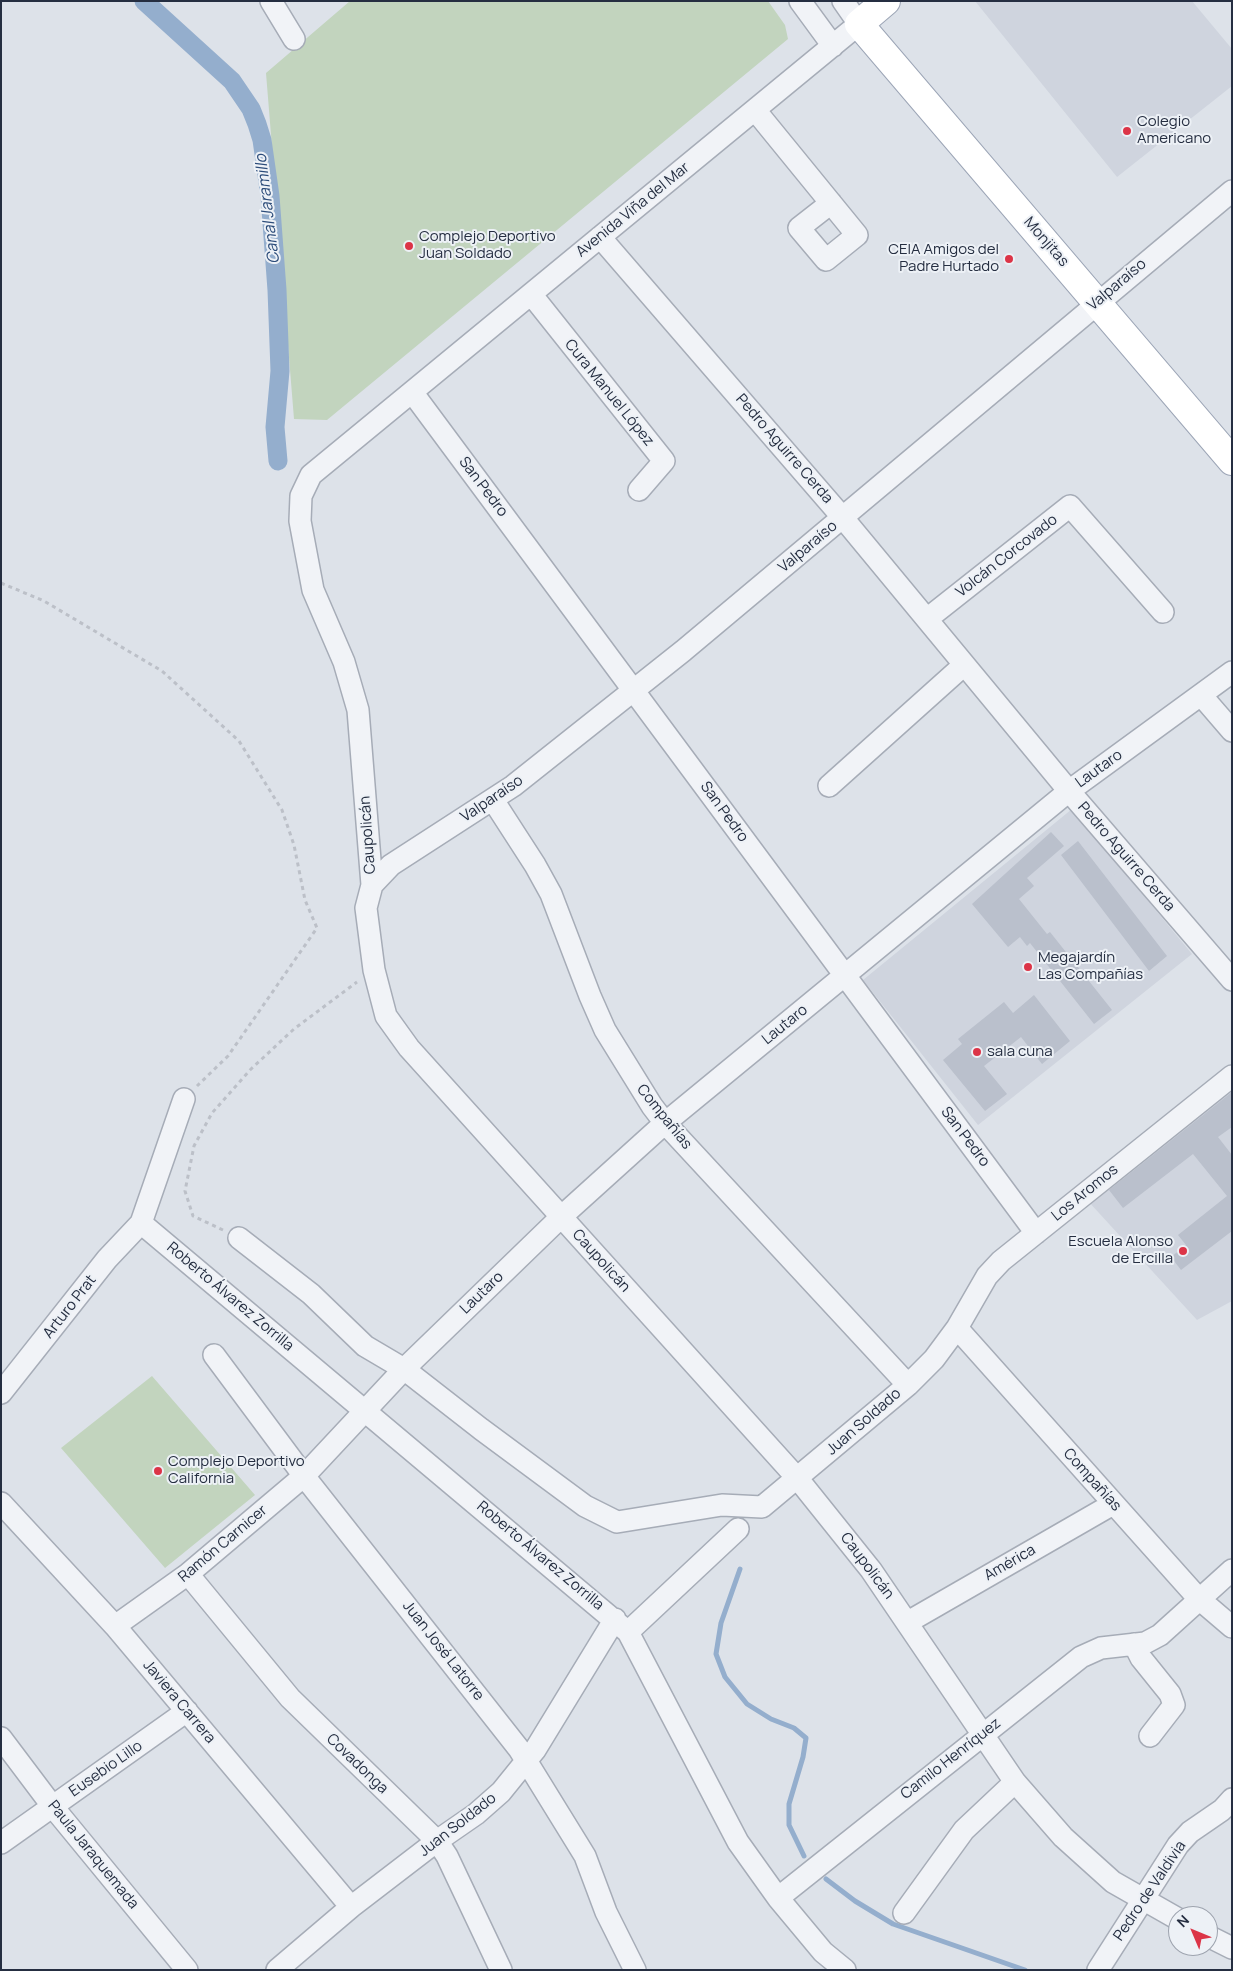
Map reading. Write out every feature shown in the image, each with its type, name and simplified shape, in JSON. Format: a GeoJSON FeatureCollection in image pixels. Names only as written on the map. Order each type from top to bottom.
{"type":"FeatureCollection","features":[{"type":"Feature","properties":{"kind":"main road","name":"Avenida Viña del Mar"},"geometry":{"type":"LineString","coordinates":[[859,24],[886,1]]}},
{"type":"Feature","properties":{"kind":"main road","name":"Monjitas"},"geometry":{"type":"LineString","coordinates":[[859,24],[1232,461]]}},
{"type":"Feature","properties":{"kind":"street"},"geometry":{"type":"LineString","coordinates":[[271,1],[294,39]]}},
{"type":"Feature","properties":{"kind":"street"},"geometry":{"type":"LineString","coordinates":[[800,1],[833,46]]}},
{"type":"Feature","properties":{"kind":"street"},"geometry":{"type":"LineString","coordinates":[[843,1],[859,24]]}},
{"type":"Feature","properties":{"kind":"street","name":"Avenida Viña del Mar"},"geometry":{"type":"LineString","coordinates":[[310,475],[859,24]]}},
{"type":"Feature","properties":{"kind":"street"},"geometry":{"type":"LineString","coordinates":[[755,110],[830,203]]}},
{"type":"Feature","properties":{"kind":"street","name":"Valparaíso"},"geometry":{"type":"LineString","coordinates":[[372,885],[391,865],[492,800],[539,766],[634,690],[843,518],[1232,191]]}},
{"type":"Feature","properties":{"kind":"street","name":"Pedro Aguirre Cerda"},"geometry":{"type":"LineString","coordinates":[[600,237],[843,518],[1069,790],[1232,980]]}},
{"type":"Feature","properties":{"kind":"street","name":"Cura Manuel López"},"geometry":{"type":"LineString","coordinates":[[531,294],[664,461],[639,490]]}},
{"type":"Feature","properties":{"kind":"street","name":"San Pedro"},"geometry":{"type":"LineString","coordinates":[[412,392],[1036,1233]]}},
{"type":"Feature","properties":{"kind":"street","name":"Caupolicán"},"geometry":{"type":"LineString","coordinates":[[310,475],[301,496],[300,521],[313,590],[344,662],[358,710],[372,885],[366,908],[374,970],[386,1016],[409,1048],[798,1479],[871,1570],[1015,1782],[1087,1860],[1113,1882],[1168,1914]]}},
{"type":"Feature","properties":{"kind":"street","name":"Volcán Corcovado"},"geometry":{"type":"LineString","coordinates":[[926,619],[1070,506],[1163,612]]}},
{"type":"Feature","properties":{"kind":"street"},"geometry":{"type":"LineString","coordinates":[[829,786],[964,665]]}},
{"type":"Feature","properties":{"kind":"street","name":"Lautaro"},"geometry":{"type":"LineString","coordinates":[[366,1410],[404,1369],[561,1217],[665,1123],[846,976],[1069,790],[1232,672]]}},
{"type":"Feature","properties":{"kind":"street"},"geometry":{"type":"LineString","coordinates":[[1201,695],[1232,731]]}},
{"type":"Feature","properties":{"kind":"street","name":"Compañías"},"geometry":{"type":"LineString","coordinates":[[492,800],[535,865],[550,894],[605,1030],[635,1081],[665,1123],[908,1385]]}},
{"type":"Feature","properties":{"kind":"street","name":"Los Aromos"},"geometry":{"type":"LineString","coordinates":[[957,1328],[987,1276],[1001,1261],[1232,1076]]}},
{"type":"Feature","properties":{"kind":"street"},"geometry":{"type":"LineString","coordinates":[[141,1223],[184,1099]]}},
{"type":"Feature","properties":{"kind":"street","name":"Arturo Prat"},"geometry":{"type":"LineString","coordinates":[[1,1393],[107,1259],[141,1223]]}},
{"type":"Feature","properties":{"kind":"street","name":"Roberto Álvarez Zorrilla"},"geometry":{"type":"LineString","coordinates":[[141,1223],[621,1626],[738,1842],[824,1961],[845,1970]]}},
{"type":"Feature","properties":{"kind":"street"},"geometry":{"type":"LineString","coordinates":[[239,1238],[311,1294],[365,1346],[404,1369]]}},
{"type":"Feature","properties":{"kind":"street","name":"Compañías"},"geometry":{"type":"LineString","coordinates":[[957,1328],[1198,1598],[1232,1627]]}},
{"type":"Feature","properties":{"kind":"street","name":"Juan Soldado"},"geometry":{"type":"LineString","coordinates":[[404,1369],[585,1506],[617,1522],[722,1505],[762,1507],[798,1479],[908,1385],[934,1359],[957,1328]]}},
{"type":"Feature","properties":{"kind":"street","name":"Juan José Latorre"},"geometry":{"type":"LineString","coordinates":[[214,1355],[304,1476],[487,1707],[527,1761],[585,1856],[606,1912],[635,1970]]}},
{"type":"Feature","properties":{"kind":"street","name":"Ramón Carnicer"},"geometry":{"type":"LineString","coordinates":[[115,1626],[188,1574],[304,1476],[366,1410]]}},
{"type":"Feature","properties":{"kind":"street","name":"Javiera Carrera"},"geometry":{"type":"LineString","coordinates":[[1,1503],[115,1626],[351,1907]]}},
{"type":"Feature","properties":{"kind":"street","name":"América"},"geometry":{"type":"LineString","coordinates":[[908,1622],[1113,1504]]}},
{"type":"Feature","properties":{"kind":"street","name":"Juan Soldado"},"geometry":{"type":"LineString","coordinates":[[290,1965],[351,1907],[437,1841],[476,1814],[501,1792],[527,1761],[621,1626],[738,1529]]}},
{"type":"Feature","properties":{"kind":"street","name":"Camilo Henríquez"},"geometry":{"type":"LineString","coordinates":[[778,1898],[1081,1657],[1101,1648],[1145,1643],[1160,1635],[1198,1598],[1232,1570]]}},
{"type":"Feature","properties":{"kind":"street","name":"Covadonga"},"geometry":{"type":"LineString","coordinates":[[188,1574],[290,1698],[437,1841],[447,1856],[501,1970]]}},
{"type":"Feature","properties":{"kind":"street"},"geometry":{"type":"LineString","coordinates":[[1134,1644],[1141,1658],[1170,1694],[1174,1705],[1150,1736]]}},
{"type":"Feature","properties":{"kind":"street","name":"Eusebio Lillo"},"geometry":{"type":"LineString","coordinates":[[1,1843],[186,1712]]}},
{"type":"Feature","properties":{"kind":"street","name":"Paula Jaraquemada"},"geometry":{"type":"LineString","coordinates":[[1,1738],[53,1806],[187,1970]]}},
{"type":"Feature","properties":{"kind":"street"},"geometry":{"type":"LineString","coordinates":[[904,1913],[964,1830],[1015,1782]]}},
{"type":"Feature","properties":{"kind":"street","name":"Pedro de Valdivia"},"geometry":{"type":"LineString","coordinates":[[1098,1970],[1178,1845],[1190,1832],[1216,1814],[1232,1799]]}},
{"type":"Feature","properties":{"kind":"street"},"geometry":{"type":"LineString","coordinates":[[1218,1941],[1232,1948]]}},
{"type":"Feature","properties":{"kind":"path"},"geometry":{"type":"LineString","coordinates":[[1,583],[44,601],[162,671],[240,741],[282,810],[294,845],[305,900],[317,928],[228,1056],[184,1099]]}},
{"type":"Feature","properties":{"kind":"path"},"geometry":{"type":"LineString","coordinates":[[239,1238],[193,1216],[185,1191],[194,1146],[212,1113],[250,1070],[294,1030],[374,970]]}},
{"type":"Feature","properties":{"kind":"shaded area","name":"Colegio Americano"},"geometry":{"type":"Polygon","coordinates":[[[975,1],[1192,1],[1232,49],[1232,86],[1117,177],[975,1]]]}},
{"type":"Feature","properties":{"kind":"shaded area","name":"Megajardín Las Compañías"},"geometry":{"type":"Polygon","coordinates":[[[1072,809],[1192,954],[978,1125],[863,980],[1072,809]]]}},
{"type":"Feature","properties":{"kind":"shaded area","name":"Escuela Alonso de Ercilla"},"geometry":{"type":"Polygon","coordinates":[[[1232,1091],[1232,1301],[1197,1320],[1088,1201],[1232,1091]]]}},
{"type":"Feature","properties":{"kind":"green space","name":"Complejo Deportivo Juan Soldado"},"geometry":{"type":"Polygon","coordinates":[[[350,1],[768,1],[785,25],[788,39],[327,420],[294,419],[266,73],[350,1]]]}},
{"type":"Feature","properties":{"kind":"green space","name":"Complejo Deportivo California"},"geometry":{"type":"Polygon","coordinates":[[[152,1376],[255,1495],[165,1568],[61,1448],[152,1376]]]}},
{"type":"Feature","properties":{"kind":"building"},"geometry":{"type":"Polygon","coordinates":[[[1051,832],[1064,846],[1027,878],[1034,886],[1019,899],[1047,934],[1050,932],[1112,1010],[1094,1024],[1030,943],[1027,946],[1020,937],[1008,947],[972,904],[1051,832]]]}},
{"type":"Feature","properties":{"kind":"building"},"geometry":{"type":"Polygon","coordinates":[[[1078,841],[1167,956],[1149,971],[1061,855],[1078,841]]]}},
{"type":"Feature","properties":{"kind":"building","name":"sala cuna"},"geometry":{"type":"Polygon","coordinates":[[[1034,995],[1070,1041],[1042,1064],[1021,1037],[984,1066],[1007,1094],[985,1111],[943,1060],[962,1044],[958,1039],[1004,1002],[1013,1013],[1034,995]]]}},
{"type":"Feature","properties":{"kind":"building"},"geometry":{"type":"Polygon","coordinates":[[[1232,1092],[1232,1127],[1218,1137],[1232,1155],[1232,1231],[1181,1270],[1171,1257],[1186,1245],[1178,1235],[1227,1196],[1193,1154],[1123,1208],[1109,1190],[1232,1092]]]}},
{"type":"Feature","properties":{"kind":"waterway","name":"Canal Jaramillo"},"geometry":{"type":"LineString","coordinates":[[144,1],[232,81],[251,109],[262,140],[270,196],[277,290],[280,371],[275,427],[278,461]]}},
{"type":"Feature","properties":{"kind":"waterway"},"geometry":{"type":"LineString","coordinates":[[740,1569],[721,1623],[716,1654],[725,1677],[747,1704],[771,1719],[794,1728],[806,1738],[803,1757],[789,1804],[789,1825],[804,1856]]}},
{"type":"Feature","properties":{"kind":"waterway"},"geometry":{"type":"LineString","coordinates":[[826,1879],[855,1901],[893,1924],[1025,1970]]}},
{"type":"Feature","properties":{"kind":"place","name":"Colegio Americano"},"geometry":{"type":"Point","coordinates":[1127,131]}},
{"type":"Feature","properties":{"kind":"place","name":"Complejo Deportivo Juan Soldado"},"geometry":{"type":"Point","coordinates":[409,246]}},
{"type":"Feature","properties":{"kind":"place","name":"CEIA Amigos del Padre Hurtado"},"geometry":{"type":"Point","coordinates":[1009,259]}},
{"type":"Feature","properties":{"kind":"place","name":"Megajardín Las Compañías"},"geometry":{"type":"Point","coordinates":[1028,967]}},
{"type":"Feature","properties":{"kind":"place","name":"sala cuna"},"geometry":{"type":"Point","coordinates":[977,1052]}},
{"type":"Feature","properties":{"kind":"place","name":"Escuela Alonso de Ercilla"},"geometry":{"type":"Point","coordinates":[1183,1251]}},
{"type":"Feature","properties":{"kind":"place","name":"Complejo Deportivo California"},"geometry":{"type":"Point","coordinates":[158,1471]}}]}
